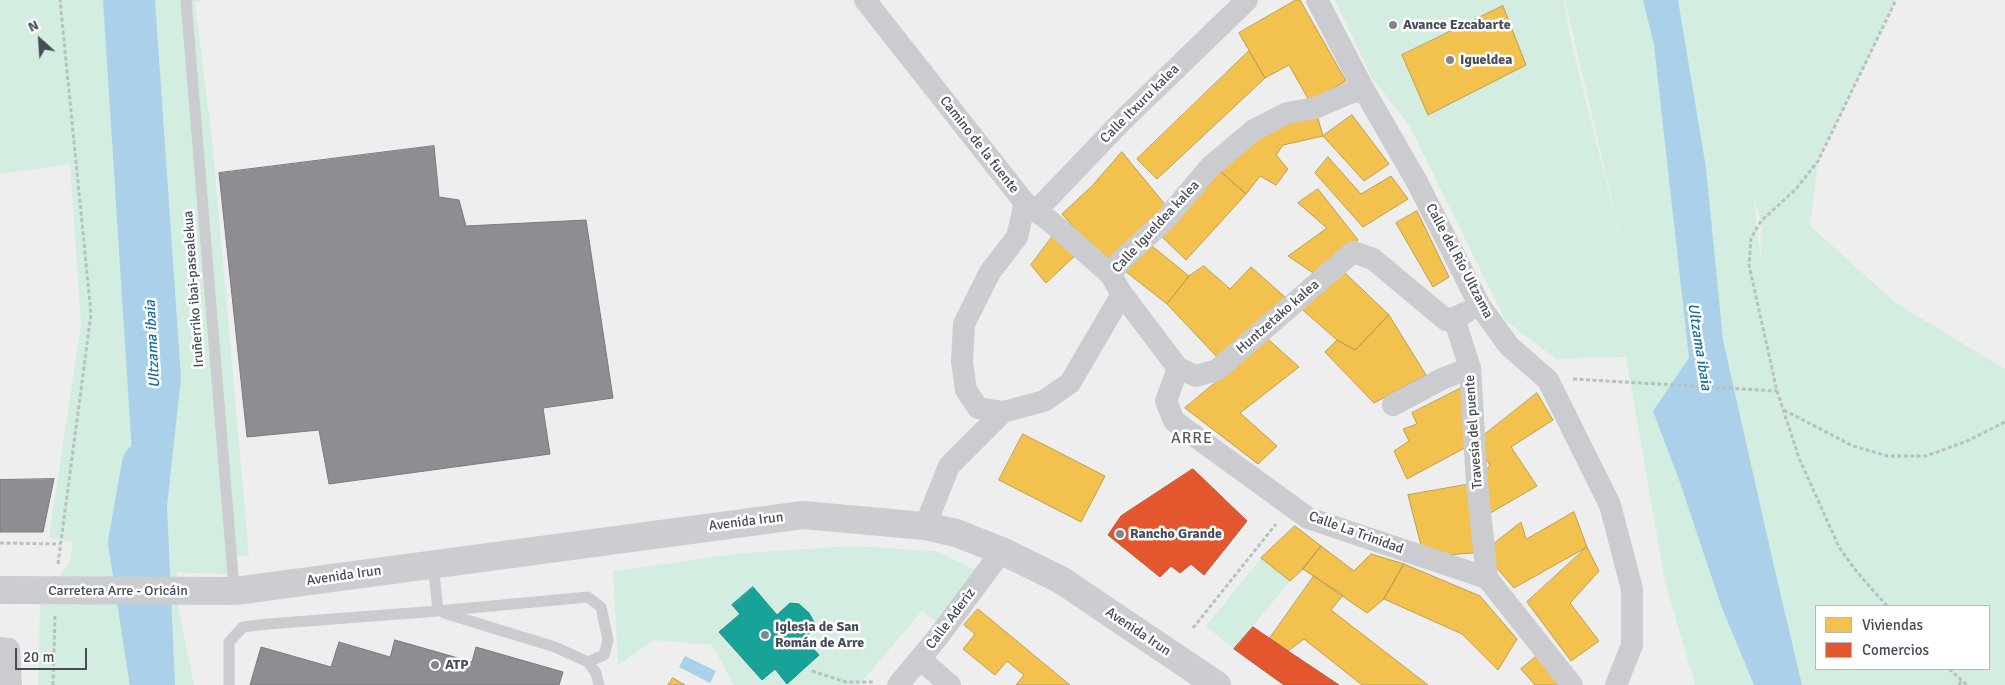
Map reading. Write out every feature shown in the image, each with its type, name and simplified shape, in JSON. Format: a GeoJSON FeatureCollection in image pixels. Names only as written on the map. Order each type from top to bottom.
{"type":"FeatureCollection","features":[{"type":"Feature","properties":{"kind":"street","name":"Camino de la fuente"},"geometry":{"type":"LineString","coordinates":[[864,0],[1030,207],[1110,274]]}},
{"type":"Feature","properties":{"kind":"street","name":"Calle Itxuru kalea"},"geometry":{"type":"LineString","coordinates":[[1030,207],[1247,0]]}},
{"type":"Feature","properties":{"kind":"street","name":"Calle del Río Ultzama"},"geometry":{"type":"LineString","coordinates":[[1317,0],[1364,90],[1417,182],[1480,306],[1509,346],[1548,380],[1610,505],[1632,589],[1632,646],[1616,685]]}},
{"type":"Feature","properties":{"kind":"street","name":"Calle Igueldea kalea"},"geometry":{"type":"LineString","coordinates":[[925,526],[948,466],[1003,412],[1044,401],[1070,383],[1122,294],[1110,274],[1164,220],[1210,167],[1254,130],[1287,112],[1315,108],[1350,93],[1364,90]]}},
{"type":"Feature","properties":{"kind":"street"},"geometry":{"type":"LineString","coordinates":[[1003,412],[978,408],[966,390],[962,362],[964,324],[990,272],[1017,237],[1030,207]]}},
{"type":"Feature","properties":{"kind":"street","name":"Huntzetako kalea"},"geometry":{"type":"LineString","coordinates":[[1178,368],[1196,376],[1216,370],[1354,252],[1373,259],[1446,320],[1454,318]]}},
{"type":"Feature","properties":{"kind":"street"},"geometry":{"type":"LineString","coordinates":[[1122,294],[1178,368]]}},
{"type":"Feature","properties":{"kind":"street"},"geometry":{"type":"LineString","coordinates":[[1454,318],[1480,306]]}},
{"type":"Feature","properties":{"kind":"street","name":"Travesía del puente"},"geometry":{"type":"LineString","coordinates":[[1454,318],[1470,368],[1477,483],[1487,578]]}},
{"type":"Feature","properties":{"kind":"street","name":"Calle La Trinidad"},"geometry":{"type":"LineString","coordinates":[[1178,368],[1166,401],[1174,421],[1308,518],[1487,578]]}},
{"type":"Feature","properties":{"kind":"street"},"geometry":{"type":"LineString","coordinates":[[1393,405],[1444,378],[1470,368]]}},
{"type":"Feature","properties":{"kind":"street","name":"Avenida Irun"},"geometry":{"type":"LineString","coordinates":[[234,583],[433,563],[803,515],[925,526],[956,533],[1002,551],[1061,580],[1217,685]]}},
{"type":"Feature","properties":{"kind":"street","name":"Calle Aderiz"},"geometry":{"type":"LineString","coordinates":[[898,685],[920,660],[1002,551]]}},
{"type":"Feature","properties":{"kind":"street"},"geometry":{"type":"LineString","coordinates":[[1487,578],[1572,685]]}},
{"type":"Feature","properties":{"kind":"street","name":"Carretera Arre - Oricáin"},"geometry":{"type":"LineString","coordinates":[[0,590],[234,583]]}},
{"type":"Feature","properties":{"kind":"street"},"geometry":{"type":"LineString","coordinates":[[0,648],[9,648],[11,685]]}},
{"type":"Feature","properties":{"kind":"street"},"geometry":{"type":"LineString","coordinates":[[920,660],[950,685]]}},
{"type":"Feature","properties":{"kind":"lane","name":"Iruñerriko ibai-pasealekua"},"geometry":{"type":"LineString","coordinates":[[186,0],[234,583]]}},
{"type":"Feature","properties":{"kind":"lane"},"geometry":{"type":"LineString","coordinates":[[433,563],[438,611]]}},
{"type":"Feature","properties":{"kind":"lane"},"geometry":{"type":"LineString","coordinates":[[229,685],[229,642],[243,627],[588,597],[601,607],[608,640],[604,655],[588,662]]}},
{"type":"Feature","properties":{"kind":"lane"},"geometry":{"type":"LineString","coordinates":[[438,611],[555,647],[588,662],[596,673],[599,685]]}},
{"type":"Feature","properties":{"kind":"path"},"geometry":{"type":"LineString","coordinates":[[0,543],[59,544],[92,314],[60,0]]}},
{"type":"Feature","properties":{"kind":"path"},"geometry":{"type":"LineString","coordinates":[[1886,605],[1857,572],[1839,547],[1799,458],[1777,391],[1749,265],[1751,238],[1761,221],[1796,189],[1818,162],[1896,0]]}},
{"type":"Feature","properties":{"kind":"path"},"geometry":{"type":"LineString","coordinates":[[1548,380],[1777,391]]}},
{"type":"Feature","properties":{"kind":"path"},"geometry":{"type":"LineString","coordinates":[[1784,410],[1853,446],[1888,456],[1926,456],[1967,441],[2005,422]]}},
{"type":"Feature","properties":{"kind":"path"},"geometry":{"type":"LineString","coordinates":[[1193,628],[1291,506]]}},
{"type":"Feature","properties":{"kind":"path"},"geometry":{"type":"LineString","coordinates":[[1950,670],[1967,685]]}},
{"type":"Feature","properties":{"kind":"path"},"geometry":{"type":"LineString","coordinates":[[812,671],[846,682],[873,682]]}},
{"type":"Feature","properties":{"kind":"path"},"geometry":{"type":"LineString","coordinates":[[1959,685],[1962,680]]}},
{"type":"Feature","properties":{"kind":"green space"},"geometry":{"type":"Polygon","coordinates":[[[0,0],[205,0],[195,2],[212,138],[249,556],[230,557],[233,575],[177,572],[177,601],[194,685],[38,685],[40,603],[70,561],[73,542],[49,537],[81,324],[70,164],[0,174],[0,0]]]}},
{"type":"Feature","properties":{"kind":"green space"},"geometry":{"type":"Polygon","coordinates":[[[1335,0],[1564,0],[1571,41],[1625,257],[1565,0],[1896,0],[1818,161],[1810,226],[1896,303],[2005,369],[2005,685],[1695,685],[1665,582],[1626,357],[1556,359],[1505,320],[1409,125],[1372,78],[1335,0]],[[1754,199],[1760,254],[1761,254],[1761,221],[1754,199]]]}},
{"type":"Feature","properties":{"kind":"green space"},"geometry":{"type":"Polygon","coordinates":[[[853,546],[935,551],[995,579],[950,632],[922,611],[859,685],[734,685],[712,645],[653,640],[618,666],[613,571],[741,553],[853,546]],[[753,587],[732,605],[740,614],[720,632],[762,680],[775,669],[788,683],[819,655],[804,638],[814,629],[810,614],[804,608],[790,603],[777,615],[753,587]]]}},
{"type":"Feature","properties":{"kind":"green space"},"geometry":{"type":"Polygon","coordinates":[[[1261,558],[1290,581],[1234,649],[1206,626],[1261,558]]]}},
{"type":"Feature","properties":{"kind":"water"},"geometry":{"type":"Polygon","coordinates":[[[103,0],[155,0],[181,378],[167,506],[175,685],[140,685],[131,438],[103,0]]]}},
{"type":"Feature","properties":{"kind":"water"},"geometry":{"type":"Polygon","coordinates":[[[1643,0],[1678,0],[1706,168],[1723,340],[1802,685],[1754,685],[1722,608],[1678,477],[1653,411],[1689,358],[1654,45],[1643,0]]]}},
{"type":"Feature","properties":{"kind":"water"},"geometry":{"type":"Polygon","coordinates":[[[685,656],[716,671],[710,683],[679,667],[685,656]]]}},
{"type":"Feature","properties":{"kind":"building: Viviendas"},"geometry":{"type":"Polygon","coordinates":[[[1296,0],[1300,0],[1346,81],[1310,102],[1289,65],[1265,78],[1239,33],[1296,0]]]}},
{"type":"Feature","properties":{"kind":"building: Viviendas"},"geometry":{"type":"Polygon","coordinates":[[[1503,6],[1526,65],[1428,115],[1402,55],[1503,6]]]}},
{"type":"Feature","properties":{"kind":"building: Viviendas"},"geometry":{"type":"Polygon","coordinates":[[[1249,51],[1265,78],[1157,179],[1137,159],[1249,51]]]}},
{"type":"Feature","properties":{"kind":"building: Viviendas"},"geometry":{"type":"Polygon","coordinates":[[[1317,115],[1323,136],[1283,145],[1276,155],[1288,169],[1276,185],[1260,176],[1246,194],[1219,170],[1279,122],[1317,115]]]}},
{"type":"Feature","properties":{"kind":"building: Viviendas"},"geometry":{"type":"Polygon","coordinates":[[[1352,115],[1389,164],[1364,181],[1323,136],[1352,115]]]}},
{"type":"Feature","properties":{"kind":"building: Viviendas"},"geometry":{"type":"Polygon","coordinates":[[[1122,152],[1167,207],[1105,263],[1062,214],[1092,186],[1122,152]]]}},
{"type":"Feature","properties":{"kind":"building: Viviendas"},"geometry":{"type":"Polygon","coordinates":[[[1328,157],[1361,194],[1391,176],[1408,199],[1363,227],[1315,173],[1328,157]]]}},
{"type":"Feature","properties":{"kind":"building: Viviendas"},"geometry":{"type":"Polygon","coordinates":[[[1219,170],[1246,194],[1186,260],[1159,234],[1219,170]]]}},
{"type":"Feature","properties":{"kind":"building: Viviendas"},"geometry":{"type":"Polygon","coordinates":[[[1318,189],[1358,240],[1316,275],[1288,256],[1327,228],[1298,203],[1318,189]]]}},
{"type":"Feature","properties":{"kind":"building: Viviendas"},"geometry":{"type":"Polygon","coordinates":[[[1417,211],[1449,277],[1433,287],[1396,223],[1417,211]]]}},
{"type":"Feature","properties":{"kind":"building: Viviendas"},"geometry":{"type":"Polygon","coordinates":[[[1058,229],[1081,250],[1046,283],[1031,265],[1058,229]]]}},
{"type":"Feature","properties":{"kind":"building: Viviendas"},"geometry":{"type":"Polygon","coordinates":[[[1147,242],[1189,276],[1167,304],[1125,271],[1147,242]]]}},
{"type":"Feature","properties":{"kind":"building: Viviendas"},"geometry":{"type":"Polygon","coordinates":[[[1204,266],[1230,289],[1251,267],[1285,297],[1217,357],[1167,304],[1189,276],[1204,266]]]}},
{"type":"Feature","properties":{"kind":"building: Viviendas"},"geometry":{"type":"Polygon","coordinates":[[[1341,269],[1389,315],[1355,350],[1337,340],[1297,305],[1341,269]]]}},
{"type":"Feature","properties":{"kind":"building: Viviendas"},"geometry":{"type":"Polygon","coordinates":[[[1389,315],[1426,375],[1374,403],[1325,352],[1337,340],[1355,350],[1389,315]]]}},
{"type":"Feature","properties":{"kind":"building: Viviendas"},"geometry":{"type":"Polygon","coordinates":[[[1268,339],[1299,367],[1240,413],[1277,446],[1258,464],[1185,408],[1268,339]]]}},
{"type":"Feature","properties":{"kind":"building: Viviendas"},"geometry":{"type":"Polygon","coordinates":[[[1471,383],[1474,443],[1407,479],[1394,451],[1409,441],[1403,429],[1417,424],[1412,413],[1471,383]]]}},
{"type":"Feature","properties":{"kind":"building: Viviendas"},"geometry":{"type":"Polygon","coordinates":[[[1537,393],[1553,420],[1511,447],[1537,486],[1480,519],[1477,483],[1490,465],[1474,443],[1537,393]]]}},
{"type":"Feature","properties":{"kind":"building: Viviendas"},"geometry":{"type":"Polygon","coordinates":[[[1023,434],[1105,476],[1081,522],[999,480],[1023,434]]]}},
{"type":"Feature","properties":{"kind":"building: Viviendas"},"geometry":{"type":"Polygon","coordinates":[[[1477,483],[1483,552],[1424,557],[1408,495],[1477,483]]]}},
{"type":"Feature","properties":{"kind":"building: Viviendas"},"geometry":{"type":"Polygon","coordinates":[[[1574,512],[1587,547],[1514,588],[1483,552],[1521,522],[1526,539],[1574,512]]]}},
{"type":"Feature","properties":{"kind":"building: Viviendas"},"geometry":{"type":"Polygon","coordinates":[[[1295,526],[1321,546],[1303,569],[1290,581],[1261,558],[1295,526]]]}},
{"type":"Feature","properties":{"kind":"building: Viviendas"},"geometry":{"type":"Polygon","coordinates":[[[1321,546],[1354,571],[1371,554],[1404,564],[1384,599],[1367,613],[1303,569],[1321,546]]]}},
{"type":"Feature","properties":{"kind":"building: Viviendas"},"geometry":{"type":"Polygon","coordinates":[[[1587,547],[1599,571],[1570,603],[1599,641],[1571,661],[1527,602],[1587,547]]]}},
{"type":"Feature","properties":{"kind":"building: Viviendas"},"geometry":{"type":"Polygon","coordinates":[[[1404,564],[1480,596],[1517,639],[1498,670],[1462,634],[1384,599],[1404,564]]]}},
{"type":"Feature","properties":{"kind":"building: Viviendas"},"geometry":{"type":"Polygon","coordinates":[[[1314,576],[1343,595],[1331,610],[1428,685],[1362,685],[1304,639],[1288,651],[1270,638],[1314,576]]]}},
{"type":"Feature","properties":{"kind":"building: Viviendas"},"geometry":{"type":"Polygon","coordinates":[[[978,609],[1070,685],[1016,685],[1024,675],[1007,661],[995,675],[963,649],[975,634],[964,625],[978,609]]]}},
{"type":"Feature","properties":{"kind":"building: Viviendas"},"geometry":{"type":"Polygon","coordinates":[[[1538,655],[1563,685],[1535,685],[1521,669],[1538,655]]]}},
{"type":"Feature","properties":{"kind":"building: Viviendas"},"geometry":{"type":"Polygon","coordinates":[[[673,678],[685,685],[668,685],[673,678]]]}},
{"type":"Feature","properties":{"kind":"building: Comercios"},"geometry":{"type":"Polygon","coordinates":[[[1193,469],[1247,521],[1204,575],[1191,564],[1180,573],[1171,566],[1160,577],[1108,535],[1121,516],[1193,469]]]}},
{"type":"Feature","properties":{"kind":"building: Comercios"},"geometry":{"type":"Polygon","coordinates":[[[1253,627],[1339,685],[1284,685],[1234,649],[1253,627]]]}},
{"type":"Feature","properties":{"kind":"building: Público","name":"Iglesia de San Román de Arre"},"geometry":{"type":"Polygon","coordinates":[[[753,587],[777,615],[790,603],[799,604],[809,613],[814,622],[814,629],[804,638],[819,655],[787,684],[775,669],[762,680],[719,632],[740,614],[732,605],[753,587]]]}},
{"type":"Feature","properties":{"kind":"building: Industria"},"geometry":{"type":"Polygon","coordinates":[[[434,146],[439,197],[459,200],[466,226],[586,220],[613,398],[543,408],[550,454],[329,484],[319,430],[247,437],[219,173],[434,146]]]}},
{"type":"Feature","properties":{"kind":"building: Industria"},"geometry":{"type":"Polygon","coordinates":[[[54,479],[43,532],[0,532],[0,480],[54,479]]]}},
{"type":"Feature","properties":{"kind":"building: Industria","name":"ATP"},"geometry":{"type":"Polygon","coordinates":[[[395,640],[472,662],[476,647],[563,672],[559,685],[250,685],[261,647],[331,667],[339,642],[390,657],[395,640]]]}},
{"type":"Feature","properties":{"kind":"waterway","name":"Ultzama ibaia"},"geometry":{"type":"LineString","coordinates":[[144,464],[130,542],[152,685]]}},
{"type":"Feature","properties":{"kind":"place","name":"Avance Ezcabarte"},"geometry":{"type":"Point","coordinates":[1393,25]}},
{"type":"Feature","properties":{"kind":"place","name":"Igueldea"},"geometry":{"type":"Point","coordinates":[1450,60]}},
{"type":"Feature","properties":{"kind":"place","name":"Rancho Grande"},"geometry":{"type":"Point","coordinates":[1120,534]}},
{"type":"Feature","properties":{"kind":"place","name":"Iglesia de San Román de Arre"},"geometry":{"type":"Point","coordinates":[765,635]}},
{"type":"Feature","properties":{"kind":"place","name":"ATP"},"geometry":{"type":"Point","coordinates":[435,665]}},
{"type":"Feature","properties":{"kind":"district","name":"ARRE"},"geometry":{"type":"Point","coordinates":[1192,439]}}]}
